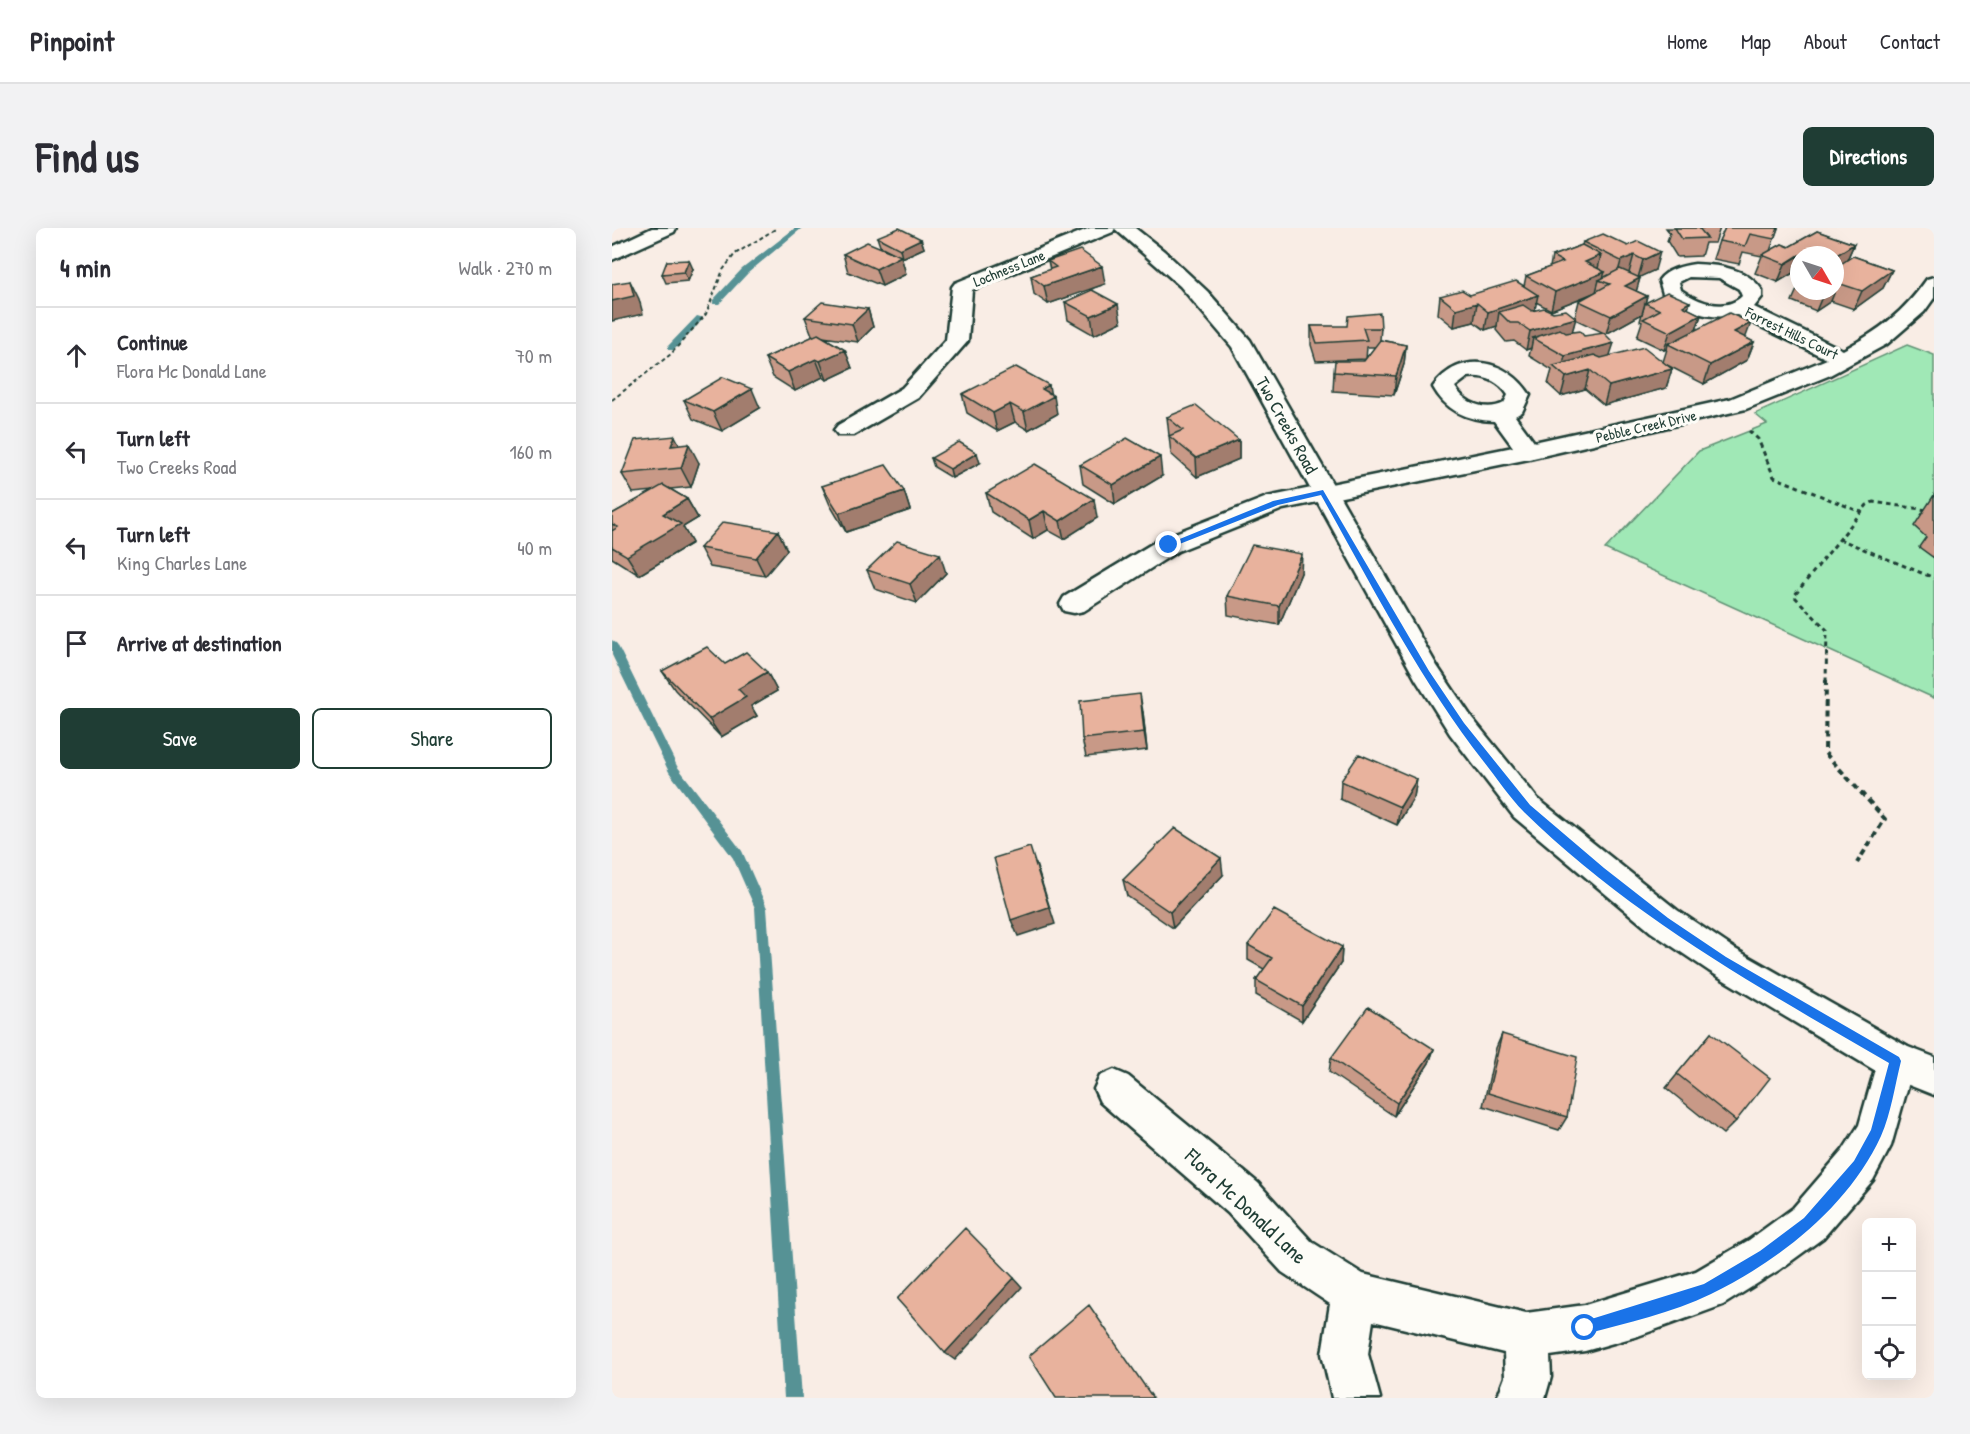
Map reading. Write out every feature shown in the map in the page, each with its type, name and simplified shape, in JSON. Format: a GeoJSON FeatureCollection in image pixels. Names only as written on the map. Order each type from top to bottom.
{"type":"FeatureCollection","features":[{"type":"Feature","properties":{"kind":"street"},"geometry":{"type":"LineString","coordinates":[[612,254],[667,228]]}},
{"type":"Feature","properties":{"kind":"street","name":"Lochness Lane"},"geometry":{"type":"LineString","coordinates":[[846,430],[910,393],[957,341],[962,287],[1106,228]]}},
{"type":"Feature","properties":{"kind":"street","name":"Two Creeks Road"},"geometry":{"type":"LineString","coordinates":[[1123,228],[1190,282],[1230,329],[1306,454],[1323,492],[1426,673],[1461,726],[1526,808],[1600,871],[1664,921],[1722,960],[1895,1061],[1934,1076]]}},
{"type":"Feature","properties":{"kind":"street","name":"Pebble Creek Drive"},"geometry":{"type":"LineString","coordinates":[[1074,604],[1169,545],[1276,503],[1529,452],[1738,404],[1845,359],[1902,322],[1917,308],[1934,283]]}},
{"type":"Feature","properties":{"kind":"street","name":"Forrest Hills Court"},"geometry":{"type":"LineString","coordinates":[[1739,308],[1845,359]]}},
{"type":"Feature","properties":{"kind":"street"},"geometry":{"type":"LineString","coordinates":[[1501,414],[1529,452]]}},
{"type":"Feature","properties":{"kind":"street","name":"Flora Mc Donald Lane"},"geometry":{"type":"LineString","coordinates":[[1114,1089],[1243,1198],[1297,1257],[1354,1294],[1526,1336],[1585,1328],[1638,1313],[1707,1289],[1764,1255],[1808,1223],[1858,1165],[1877,1132],[1895,1061]]}},
{"type":"Feature","properties":{"kind":"street"},"geometry":{"type":"LineString","coordinates":[[1354,1294],[1345,1354],[1356,1398]]}},
{"type":"Feature","properties":{"kind":"street"},"geometry":{"type":"LineString","coordinates":[[1521,1398],[1528,1377],[1526,1336]]}},
{"type":"Feature","properties":{"kind":"path"},"geometry":{"type":"LineString","coordinates":[[612,400],[671,354],[706,314],[723,270],[735,254],[777,228]]}},
{"type":"Feature","properties":{"kind":"path"},"geometry":{"type":"LineString","coordinates":[[1749,431],[1758,439],[1774,477],[1861,512]]}},
{"type":"Feature","properties":{"kind":"path"},"geometry":{"type":"LineString","coordinates":[[1857,863],[1885,819],[1825,753],[1827,630],[1794,596],[1861,512],[1873,502],[1934,511]]}},
{"type":"Feature","properties":{"kind":"path"},"geometry":{"type":"LineString","coordinates":[[1839,539],[1934,578]]}},
{"type":"Feature","properties":{"kind":"green space"},"geometry":{"type":"Polygon","coordinates":[[[1907,345],[1934,355],[1934,698],[1605,549],[1699,451],[1767,424],[1755,414],[1907,345]]]}},
{"type":"Feature","properties":{"kind":"building"},"geometry":{"type":"Polygon","coordinates":[[[899,228],[921,239],[900,249],[877,237],[899,228]]]}},
{"type":"Feature","properties":{"kind":"building"},"geometry":{"type":"Polygon","coordinates":[[[1675,228],[1699,228],[1707,238],[1682,239],[1675,228]]]}},
{"type":"Feature","properties":{"kind":"building"},"geometry":{"type":"Polygon","coordinates":[[[1725,228],[1778,228],[1774,239],[1750,234],[1745,246],[1719,241],[1725,228]]]}},
{"type":"Feature","properties":{"kind":"building"},"geometry":{"type":"Polygon","coordinates":[[[1817,231],[1854,244],[1844,250],[1844,246],[1791,246],[1817,231]]]}},
{"type":"Feature","properties":{"kind":"building"},"geometry":{"type":"Polygon","coordinates":[[[1603,234],[1628,246],[1638,241],[1660,252],[1643,260],[1634,255],[1621,261],[1583,242],[1603,234]]]}},
{"type":"Feature","properties":{"kind":"building"},"geometry":{"type":"Polygon","coordinates":[[[867,242],[901,256],[876,269],[843,254],[867,242]]]}},
{"type":"Feature","properties":{"kind":"building"},"geometry":{"type":"Polygon","coordinates":[[[1782,244],[1789,247],[1790,261],[1785,264],[1762,255],[1782,244]]]}},
{"type":"Feature","properties":{"kind":"building"},"geometry":{"type":"Polygon","coordinates":[[[1582,245],[1601,255],[1585,262],[1605,272],[1555,292],[1526,276],[1563,262],[1552,256],[1582,245]]]}},
{"type":"Feature","properties":{"kind":"building"},"geometry":{"type":"Polygon","coordinates":[[[1080,250],[1102,266],[1044,286],[1031,276],[1056,267],[1048,261],[1080,250]]]}},
{"type":"Feature","properties":{"kind":"building"},"geometry":{"type":"Polygon","coordinates":[[[1853,256],[1892,270],[1862,291],[1844,285],[1844,262],[1853,256]]]}},
{"type":"Feature","properties":{"kind":"building"},"geometry":{"type":"Polygon","coordinates":[[[689,260],[684,272],[662,274],[667,261],[689,260]]]}},
{"type":"Feature","properties":{"kind":"building"},"geometry":{"type":"Polygon","coordinates":[[[1620,269],[1640,278],[1625,286],[1647,296],[1611,316],[1579,301],[1610,284],[1599,280],[1620,269]]]}},
{"type":"Feature","properties":{"kind":"building"},"geometry":{"type":"Polygon","coordinates":[[[630,281],[634,296],[612,301],[612,284],[630,281]]]}},
{"type":"Feature","properties":{"kind":"building"},"geometry":{"type":"Polygon","coordinates":[[[1516,281],[1538,295],[1488,312],[1477,303],[1456,309],[1440,296],[1462,290],[1470,295],[1516,281]]]}},
{"type":"Feature","properties":{"kind":"building"},"geometry":{"type":"Polygon","coordinates":[[[1092,290],[1118,304],[1091,316],[1065,302],[1092,290]]]}},
{"type":"Feature","properties":{"kind":"building"},"geometry":{"type":"Polygon","coordinates":[[[1667,292],[1690,302],[1683,306],[1701,315],[1670,332],[1643,319],[1660,310],[1645,303],[1667,292]]]}},
{"type":"Feature","properties":{"kind":"building"},"geometry":{"type":"Polygon","coordinates":[[[822,302],[868,309],[852,324],[805,317],[822,302]]]}},
{"type":"Feature","properties":{"kind":"building"},"geometry":{"type":"Polygon","coordinates":[[[1523,305],[1532,311],[1544,308],[1553,312],[1566,310],[1576,318],[1530,331],[1518,323],[1510,323],[1499,312],[1523,305]]]}},
{"type":"Feature","properties":{"kind":"building"},"geometry":{"type":"Polygon","coordinates":[[[1380,313],[1381,328],[1363,328],[1367,340],[1317,343],[1311,326],[1347,326],[1348,316],[1380,313]]]}},
{"type":"Feature","properties":{"kind":"building"},"geometry":{"type":"Polygon","coordinates":[[[1729,313],[1751,323],[1734,332],[1754,342],[1710,365],[1668,344],[1729,313]]]}},
{"type":"Feature","properties":{"kind":"building"},"geometry":{"type":"Polygon","coordinates":[[[1560,329],[1566,333],[1580,331],[1584,336],[1604,333],[1614,343],[1565,356],[1533,338],[1560,329]]]}},
{"type":"Feature","properties":{"kind":"building"},"geometry":{"type":"Polygon","coordinates":[[[818,334],[845,350],[820,361],[816,359],[788,372],[765,358],[818,334]]]}},
{"type":"Feature","properties":{"kind":"building"},"geometry":{"type":"Polygon","coordinates":[[[1380,340],[1406,345],[1396,376],[1334,372],[1335,361],[1364,361],[1380,340]]]}},
{"type":"Feature","properties":{"kind":"building"},"geometry":{"type":"Polygon","coordinates":[[[1644,347],[1672,369],[1609,386],[1590,370],[1566,377],[1553,366],[1594,355],[1601,358],[1644,347]]]}},
{"type":"Feature","properties":{"kind":"building"},"geometry":{"type":"Polygon","coordinates":[[[1016,367],[1049,385],[1042,389],[1054,396],[1024,412],[1010,404],[993,413],[962,394],[1016,367]]]}},
{"type":"Feature","properties":{"kind":"building"},"geometry":{"type":"Polygon","coordinates":[[[723,377],[752,389],[713,412],[684,400],[723,377]]]}},
{"type":"Feature","properties":{"kind":"building"},"geometry":{"type":"Polygon","coordinates":[[[1196,405],[1239,440],[1196,458],[1169,436],[1183,430],[1167,417],[1196,405]]]}},
{"type":"Feature","properties":{"kind":"building"},"geometry":{"type":"Polygon","coordinates":[[[675,436],[671,446],[689,444],[681,468],[622,474],[635,440],[675,436]]]}},
{"type":"Feature","properties":{"kind":"building"},"geometry":{"type":"Polygon","coordinates":[[[1127,438],[1160,457],[1113,485],[1080,465],[1127,438]]]}},
{"type":"Feature","properties":{"kind":"building"},"geometry":{"type":"Polygon","coordinates":[[[959,442],[977,453],[950,469],[931,458],[959,442]]]}},
{"type":"Feature","properties":{"kind":"building"},"geometry":{"type":"Polygon","coordinates":[[[1035,464],[1094,499],[1060,521],[1044,511],[1029,520],[986,493],[1035,464]]]}},
{"type":"Feature","properties":{"kind":"building"},"geometry":{"type":"Polygon","coordinates":[[[886,465],[904,491],[839,513],[822,486],[886,465]]]}},
{"type":"Feature","properties":{"kind":"building"},"geometry":{"type":"Polygon","coordinates":[[[663,485],[687,499],[663,514],[681,524],[627,556],[612,547],[612,531],[618,527],[612,524],[612,514],[663,485]]]}},
{"type":"Feature","properties":{"kind":"building"},"geometry":{"type":"Polygon","coordinates":[[[723,522],[778,531],[756,558],[700,548],[723,522]]]}},
{"type":"Feature","properties":{"kind":"building"},"geometry":{"type":"Polygon","coordinates":[[[897,541],[940,554],[910,584],[867,570],[897,541]]]}},
{"type":"Feature","properties":{"kind":"building"},"geometry":{"type":"Polygon","coordinates":[[[1252,545],[1302,554],[1279,606],[1227,596],[1252,545]]]}},
{"type":"Feature","properties":{"kind":"building"},"geometry":{"type":"Polygon","coordinates":[[[707,647],[725,664],[746,652],[767,672],[738,689],[746,697],[709,719],[662,671],[707,647]]]}},
{"type":"Feature","properties":{"kind":"building"},"geometry":{"type":"Polygon","coordinates":[[[1140,694],[1144,732],[1082,739],[1080,701],[1140,694]]]}},
{"type":"Feature","properties":{"kind":"building"},"geometry":{"type":"Polygon","coordinates":[[[1359,754],[1417,779],[1400,807],[1341,781],[1359,754]]]}},
{"type":"Feature","properties":{"kind":"building"},"geometry":{"type":"Polygon","coordinates":[[[1175,828],[1221,858],[1170,912],[1123,880],[1175,828]]]}},
{"type":"Feature","properties":{"kind":"building"},"geometry":{"type":"Polygon","coordinates":[[[1030,847],[1049,907],[1011,920],[994,858],[1030,847]]]}},
{"type":"Feature","properties":{"kind":"building"},"geometry":{"type":"Polygon","coordinates":[[[1274,910],[1342,947],[1302,1006],[1256,980],[1272,958],[1248,945],[1274,910]]]}},
{"type":"Feature","properties":{"kind":"building"},"geometry":{"type":"Polygon","coordinates":[[[1368,1007],[1434,1049],[1397,1103],[1331,1058],[1368,1007]]]}},
{"type":"Feature","properties":{"kind":"building"},"geometry":{"type":"Polygon","coordinates":[[[1711,1033],[1770,1078],[1736,1121],[1677,1074],[1711,1033]]]}},
{"type":"Feature","properties":{"kind":"building"},"geometry":{"type":"Polygon","coordinates":[[[1502,1034],[1577,1057],[1567,1117],[1488,1093],[1502,1034]]]}},
{"type":"Feature","properties":{"kind":"building"},"geometry":{"type":"Polygon","coordinates":[[[965,1228],[1014,1278],[945,1353],[897,1299],[965,1228]]]}},
{"type":"Feature","properties":{"kind":"building"},"geometry":{"type":"Polygon","coordinates":[[[1089,1305],[1153,1398],[1056,1398],[1029,1356],[1089,1305]]]}},
{"type":"Feature","properties":{"kind":"waterway"},"geometry":{"type":"LineString","coordinates":[[716,302],[745,271],[799,228]]}},
{"type":"Feature","properties":{"kind":"waterway"},"geometry":{"type":"LineString","coordinates":[[671,348],[700,318]]}},
{"type":"Feature","properties":{"kind":"waterway"},"geometry":{"type":"LineString","coordinates":[[612,644],[673,769],[738,855],[761,908],[793,1398]]}},
{"type":"Feature","properties":{"kind":"route"},"geometry":{"type":"LineString","coordinates":[[1169,545],[1230,519],[1276,503],[1323,492],[1376,581],[1426,673],[1461,726],[1526,808],[1600,871],[1664,921],[1722,960],[1895,1061],[1877,1132],[1858,1165],[1808,1223],[1764,1255],[1707,1289],[1638,1313],[1585,1328]]}}]}
